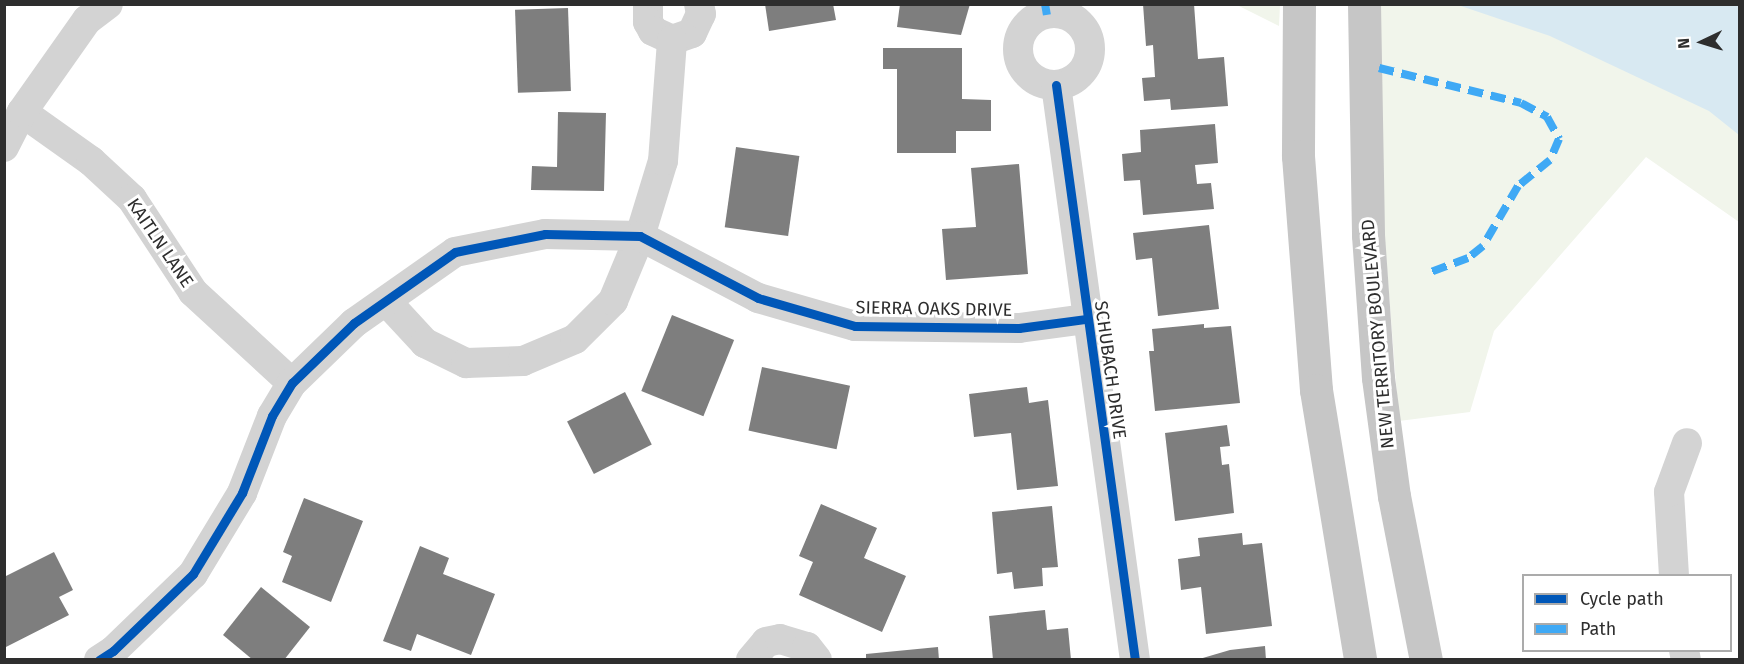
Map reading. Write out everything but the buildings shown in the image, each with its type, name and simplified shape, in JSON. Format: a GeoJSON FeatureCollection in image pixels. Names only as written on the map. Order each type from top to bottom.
{"type":"FeatureCollection","features":[{"type":"Feature","properties":{"kind":"main road"},"geometry":{"type":"LineString","coordinates":[[1299,4],[1298,156],[1316,390],[1360,660]]}},
{"type":"Feature","properties":{"kind":"main road","name":"NEW TERRITORY BOULEVARD"},"geometry":{"type":"LineString","coordinates":[[1363,13],[1368,234],[1378,378],[1394,495],[1426,660]]}},
{"type":"Feature","properties":{"kind":"street"},"geometry":{"type":"LineString","coordinates":[[4,147],[22,112],[87,20],[108,4]]}},
{"type":"Feature","properties":{"kind":"street"},"geometry":{"type":"LineString","coordinates":[[648,4],[648,22],[653,31],[672,40],[692,33],[698,24],[699,4]]}},
{"type":"Feature","properties":{"kind":"street"},"geometry":{"type":"LineString","coordinates":[[387,302],[425,343],[466,363],[523,361],[575,339],[613,302],[640,236],[663,161],[672,40]]}},
{"type":"Feature","properties":{"kind":"street","name":"SCHUBACH DRIVE"},"geometry":{"type":"LineString","coordinates":[[1056,85],[1086,319],[1135,660]]}},
{"type":"Feature","properties":{"kind":"street","name":"KAITLN LANE"},"geometry":{"type":"LineString","coordinates":[[22,112],[91,161],[132,199],[193,292],[292,383]]}},
{"type":"Feature","properties":{"kind":"street","name":"SIERRA OAKS DRIVE"},"geometry":{"type":"LineString","coordinates":[[99,660],[113,651],[193,574],[242,493],[272,416],[292,383],[354,322],[387,302],[455,252],[545,234],[640,236],[758,298],[855,326],[1019,328],[1086,319]]}},
{"type":"Feature","properties":{"kind":"street"},"geometry":{"type":"LineString","coordinates":[[1674,574],[1669,492],[1687,442]]}},
{"type":"Feature","properties":{"kind":"street"},"geometry":{"type":"LineString","coordinates":[[751,660],[766,642],[780,639],[807,647],[816,660]]}},
{"type":"Feature","properties":{"kind":"shaded area"},"geometry":{"type":"Polygon","coordinates":[[[1237,5],[1280,5],[1279,26],[1237,5]]]}},
{"type":"Feature","properties":{"kind":"shaded area"},"geometry":{"type":"Polygon","coordinates":[[[1376,5],[1739,5],[1739,222],[1646,157],[1494,331],[1470,412],[1399,421],[1382,205],[1376,5]]]}},
{"type":"Feature","properties":{"kind":"shaded area"},"geometry":{"type":"Polygon","coordinates":[[[1458,5],[1739,5],[1739,135],[1709,111],[1550,36],[1458,5]]]}},
{"type":"Feature","properties":{"kind":"marked path"},"geometry":{"type":"LineString","coordinates":[[1045,4],[1047,15]]}},
{"type":"Feature","properties":{"kind":"marked path"},"geometry":{"type":"LineString","coordinates":[[1379,68],[1521,103],[1547,117],[1559,139],[1550,160],[1518,186],[1483,246],[1468,258],[1428,273]]}},
{"type":"Feature","properties":{"kind":"cycle path"},"geometry":{"type":"LineString","coordinates":[[1056,85],[1135,660]]}},
{"type":"Feature","properties":{"kind":"cycle path"},"geometry":{"type":"LineString","coordinates":[[99,660],[113,651],[193,574],[242,493],[272,416],[292,383],[354,323],[455,252],[545,234],[640,236],[758,298],[855,326],[1019,328],[1086,319]]}}]}
